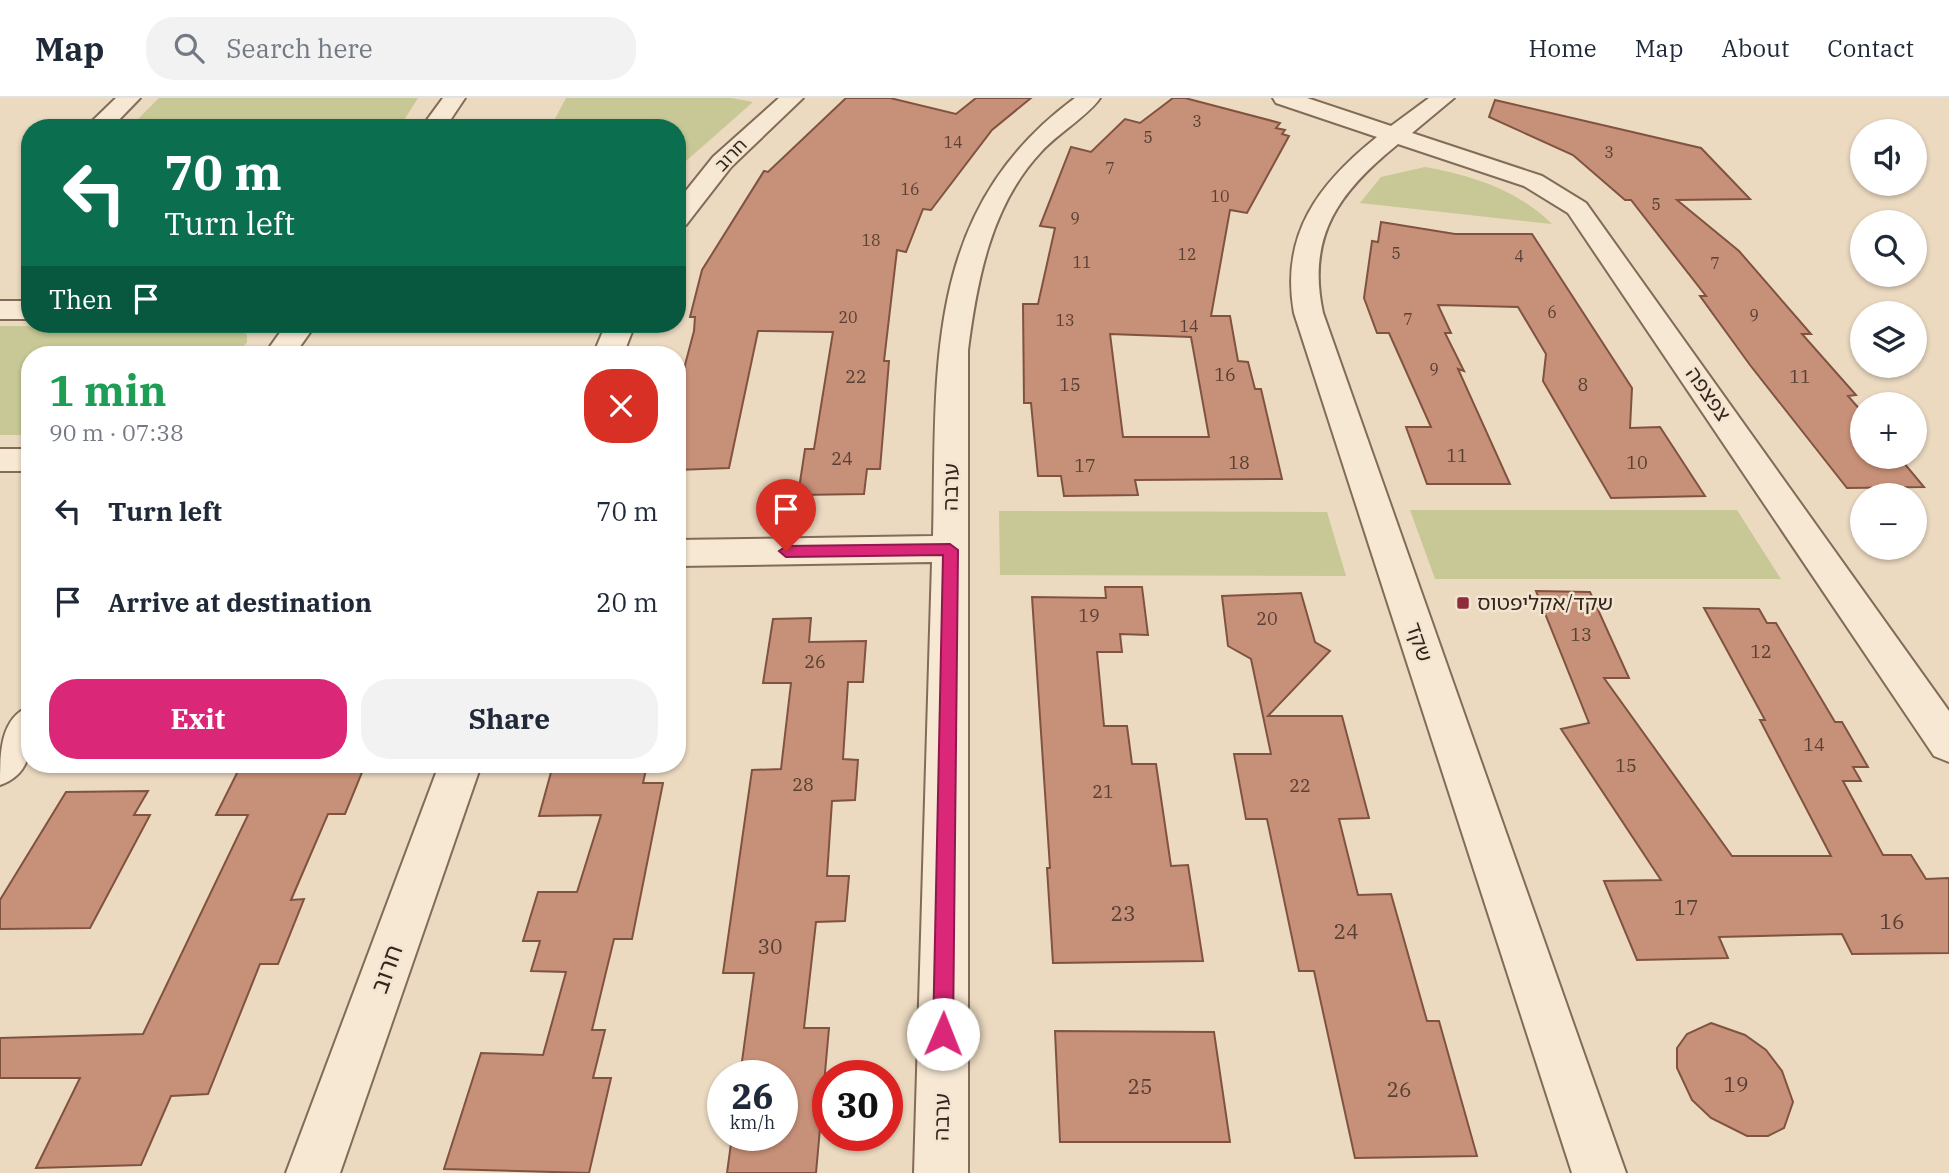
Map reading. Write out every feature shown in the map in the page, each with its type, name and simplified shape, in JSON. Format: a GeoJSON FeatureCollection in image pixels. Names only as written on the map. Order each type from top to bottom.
{"type":"FeatureCollection","features":[{"type":"Feature","properties":{"kind":"street"},"geometry":{"type":"LineString","coordinates":[[107,119],[129,98]]}},
{"type":"Feature","properties":{"kind":"street"},"geometry":{"type":"LineString","coordinates":[[439,119],[454,98]]}},
{"type":"Feature","properties":{"kind":"street","name":"חרוב"},"geometry":{"type":"LineString","coordinates":[[686,208],[722,162],[792,98]]}},
{"type":"Feature","properties":{"kind":"street","name":"ערבה"},"geometry":{"type":"LineString","coordinates":[[941,1173],[953,350],[958,306],[969,258],[990,207],[1007,181],[1049,132],[1089,98]]}},
{"type":"Feature","properties":{"kind":"street"},"geometry":{"type":"LineString","coordinates":[[1284,98],[1396,135]]}},
{"type":"Feature","properties":{"kind":"street","name":"שקד"},"geometry":{"type":"LineString","coordinates":[[1443,98],[1347,176],[1326,201],[1313,226],[1304,264],[1308,306],[1328,374],[1599,1173]]}},
{"type":"Feature","properties":{"kind":"street","name":"צפצפה"},"geometry":{"type":"LineString","coordinates":[[1396,135],[1533,181],[1568,201],[1584,217],[1949,744]]}},
{"type":"Feature","properties":{"kind":"street"},"geometry":{"type":"LineString","coordinates":[[0,310],[21,310]]}},
{"type":"Feature","properties":{"kind":"street"},"geometry":{"type":"LineString","coordinates":[[0,460],[21,460]]}},
{"type":"Feature","properties":{"kind":"street"},"geometry":{"type":"LineString","coordinates":[[686,553],[950,550]]}},
{"type":"Feature","properties":{"kind":"street"},"geometry":{"type":"LineString","coordinates":[[2,762],[21,736]]}},
{"type":"Feature","properties":{"kind":"street","name":"חרוב"},"geometry":{"type":"LineString","coordinates":[[313,1173],[457,773]]}},
{"type":"Feature","properties":{"kind":"green space"},"geometry":{"type":"Polygon","coordinates":[[[159,98],[418,98],[405,119],[138,119],[159,98]]]}},
{"type":"Feature","properties":{"kind":"green space"},"geometry":{"type":"Polygon","coordinates":[[[566,98],[731,98],[753,102],[686,161],[686,119],[555,119],[566,98]]]}},
{"type":"Feature","properties":{"kind":"green space"},"geometry":{"type":"Polygon","coordinates":[[[1425,167],[1459,174],[1509,193],[1539,212],[1552,224],[1360,203],[1381,177],[1425,167]]]}},
{"type":"Feature","properties":{"kind":"green space"},"geometry":{"type":"Polygon","coordinates":[[[0,326],[21,326],[21,333],[247,334],[244,346],[21,346],[21,435],[0,435],[0,326]]]}},
{"type":"Feature","properties":{"kind":"green space"},"geometry":{"type":"Polygon","coordinates":[[[1410,510],[1737,510],[1781,579],[1435,579],[1410,510]]]}},
{"type":"Feature","properties":{"kind":"green space"},"geometry":{"type":"Polygon","coordinates":[[[999,511],[1327,512],[1346,576],[1000,575],[999,511]]]}},
{"type":"Feature","properties":{"kind":"building"},"geometry":{"type":"Polygon","coordinates":[[[846,98],[890,98],[956,114],[976,98],[1031,98],[992,130],[931,210],[923,209],[906,252],[897,250],[884,361],[889,361],[880,469],[867,469],[864,494],[798,495],[805,449],[814,449],[833,332],[758,331],[729,468],[686,470],[686,361],[694,331],[695,317],[690,317],[702,270],[764,171],[768,172],[846,98]]]}},
{"type":"Feature","properties":{"kind":"building"},"geometry":{"type":"Polygon","coordinates":[[[1173,98],[1185,98],[1280,123],[1276,128],[1285,130],[1282,134],[1289,136],[1247,213],[1230,210],[1211,316],[1230,316],[1238,361],[1248,362],[1255,389],[1261,389],[1282,479],[1135,480],[1138,495],[1064,496],[1061,476],[1038,476],[1031,403],[1024,403],[1023,304],[1038,304],[1055,228],[1040,226],[1071,147],[1091,152],[1125,119],[1140,123],[1173,98]],[[1110,334],[1123,437],[1209,437],[1191,337],[1110,334]]]}},
{"type":"Feature","properties":{"kind":"building"},"geometry":{"type":"Polygon","coordinates":[[[1495,100],[1701,148],[1750,199],[1677,200],[1739,251],[1811,334],[1802,334],[1853,392],[1848,396],[1850,469],[1909,469],[1921,483],[1850,483],[1850,488],[1847,488],[1750,365],[1700,296],[1706,296],[1631,200],[1625,200],[1573,155],[1489,117],[1495,100]]]}},
{"type":"Feature","properties":{"kind":"building"},"geometry":{"type":"Polygon","coordinates":[[[1381,222],[1455,234],[1532,234],[1632,388],[1630,428],[1660,427],[1705,496],[1611,498],[1543,381],[1546,354],[1518,307],[1438,305],[1451,333],[1445,333],[1464,371],[1458,369],[1510,484],[1427,484],[1406,427],[1431,427],[1389,333],[1377,333],[1364,298],[1372,241],[1378,242],[1381,222]]]}},
{"type":"Feature","properties":{"kind":"building"},"geometry":{"type":"Polygon","coordinates":[[[1105,587],[1142,587],[1148,635],[1120,634],[1122,652],[1097,652],[1104,726],[1127,726],[1132,764],[1156,764],[1171,866],[1188,865],[1203,961],[1053,963],[1047,868],[1050,868],[1032,597],[1106,598],[1105,587]]]}},
{"type":"Feature","properties":{"kind":"building"},"geometry":{"type":"Polygon","coordinates":[[[1536,591],[1590,592],[1629,678],[1604,678],[1732,856],[1831,856],[1760,720],[1765,720],[1704,608],[1759,609],[1767,623],[1776,623],[1835,722],[1842,722],[1868,767],[1853,767],[1861,781],[1843,781],[1883,855],[1911,855],[1926,879],[1949,878],[1949,953],[1852,954],[1842,934],[1719,937],[1728,958],[1637,960],[1604,881],[1661,880],[1561,729],[1589,723],[1536,591]]]}},
{"type":"Feature","properties":{"kind":"building"},"geometry":{"type":"Polygon","coordinates":[[[1301,593],[1315,642],[1330,651],[1268,716],[1342,716],[1369,818],[1339,819],[1358,895],[1391,894],[1427,1021],[1439,1021],[1477,1156],[1355,1158],[1314,971],[1299,971],[1267,819],[1246,819],[1234,754],[1271,754],[1251,659],[1228,646],[1222,596],[1301,593]]]}},
{"type":"Feature","properties":{"kind":"building"},"geometry":{"type":"Polygon","coordinates":[[[811,618],[809,642],[866,641],[863,682],[848,682],[843,759],[858,760],[855,800],[832,801],[827,876],[849,876],[845,921],[816,922],[804,1028],[829,1028],[826,1060],[812,1060],[812,1151],[818,1151],[816,1173],[727,1173],[730,1151],[798,1151],[798,1060],[742,1060],[754,973],[723,973],[752,770],[781,769],[791,683],[763,683],[773,619],[811,618]]]}},
{"type":"Feature","properties":{"kind":"building"},"geometry":{"type":"Polygon","coordinates":[[[237,773],[362,773],[345,814],[328,814],[291,900],[304,899],[278,964],[260,964],[208,1094],[171,1096],[141,1165],[36,1168],[80,1078],[0,1078],[0,1038],[143,1034],[248,815],[216,815],[237,773]]]}},
{"type":"Feature","properties":{"kind":"building"},"geometry":{"type":"Polygon","coordinates":[[[551,773],[645,773],[643,783],[663,783],[632,939],[614,939],[592,1030],[605,1030],[593,1078],[611,1078],[589,1173],[444,1169],[481,1053],[543,1055],[566,972],[531,971],[540,941],[523,941],[538,892],[577,892],[601,815],[539,816],[551,773]]]}},
{"type":"Feature","properties":{"kind":"building"},"geometry":{"type":"Polygon","coordinates":[[[148,791],[134,815],[150,815],[90,928],[0,929],[0,900],[66,792],[148,791]]]}},
{"type":"Feature","properties":{"kind":"building"},"geometry":{"type":"Polygon","coordinates":[[[1711,1023],[1745,1035],[1766,1050],[1782,1071],[1793,1102],[1784,1128],[1768,1136],[1747,1136],[1711,1118],[1692,1100],[1677,1068],[1677,1048],[1687,1034],[1711,1023]]]}},
{"type":"Feature","properties":{"kind":"building"},"geometry":{"type":"Polygon","coordinates":[[[1055,1031],[1214,1032],[1230,1142],[1060,1142],[1055,1031]]]}},
{"type":"Feature","properties":{"kind":"place","name":"שקד/אקליפטוס"},"geometry":{"type":"Point","coordinates":[1463,603]}},
{"type":"Feature","properties":{"kind":"route"},"geometry":{"type":"LineString","coordinates":[[786,551],[950,550],[943,1034]]}}]}
